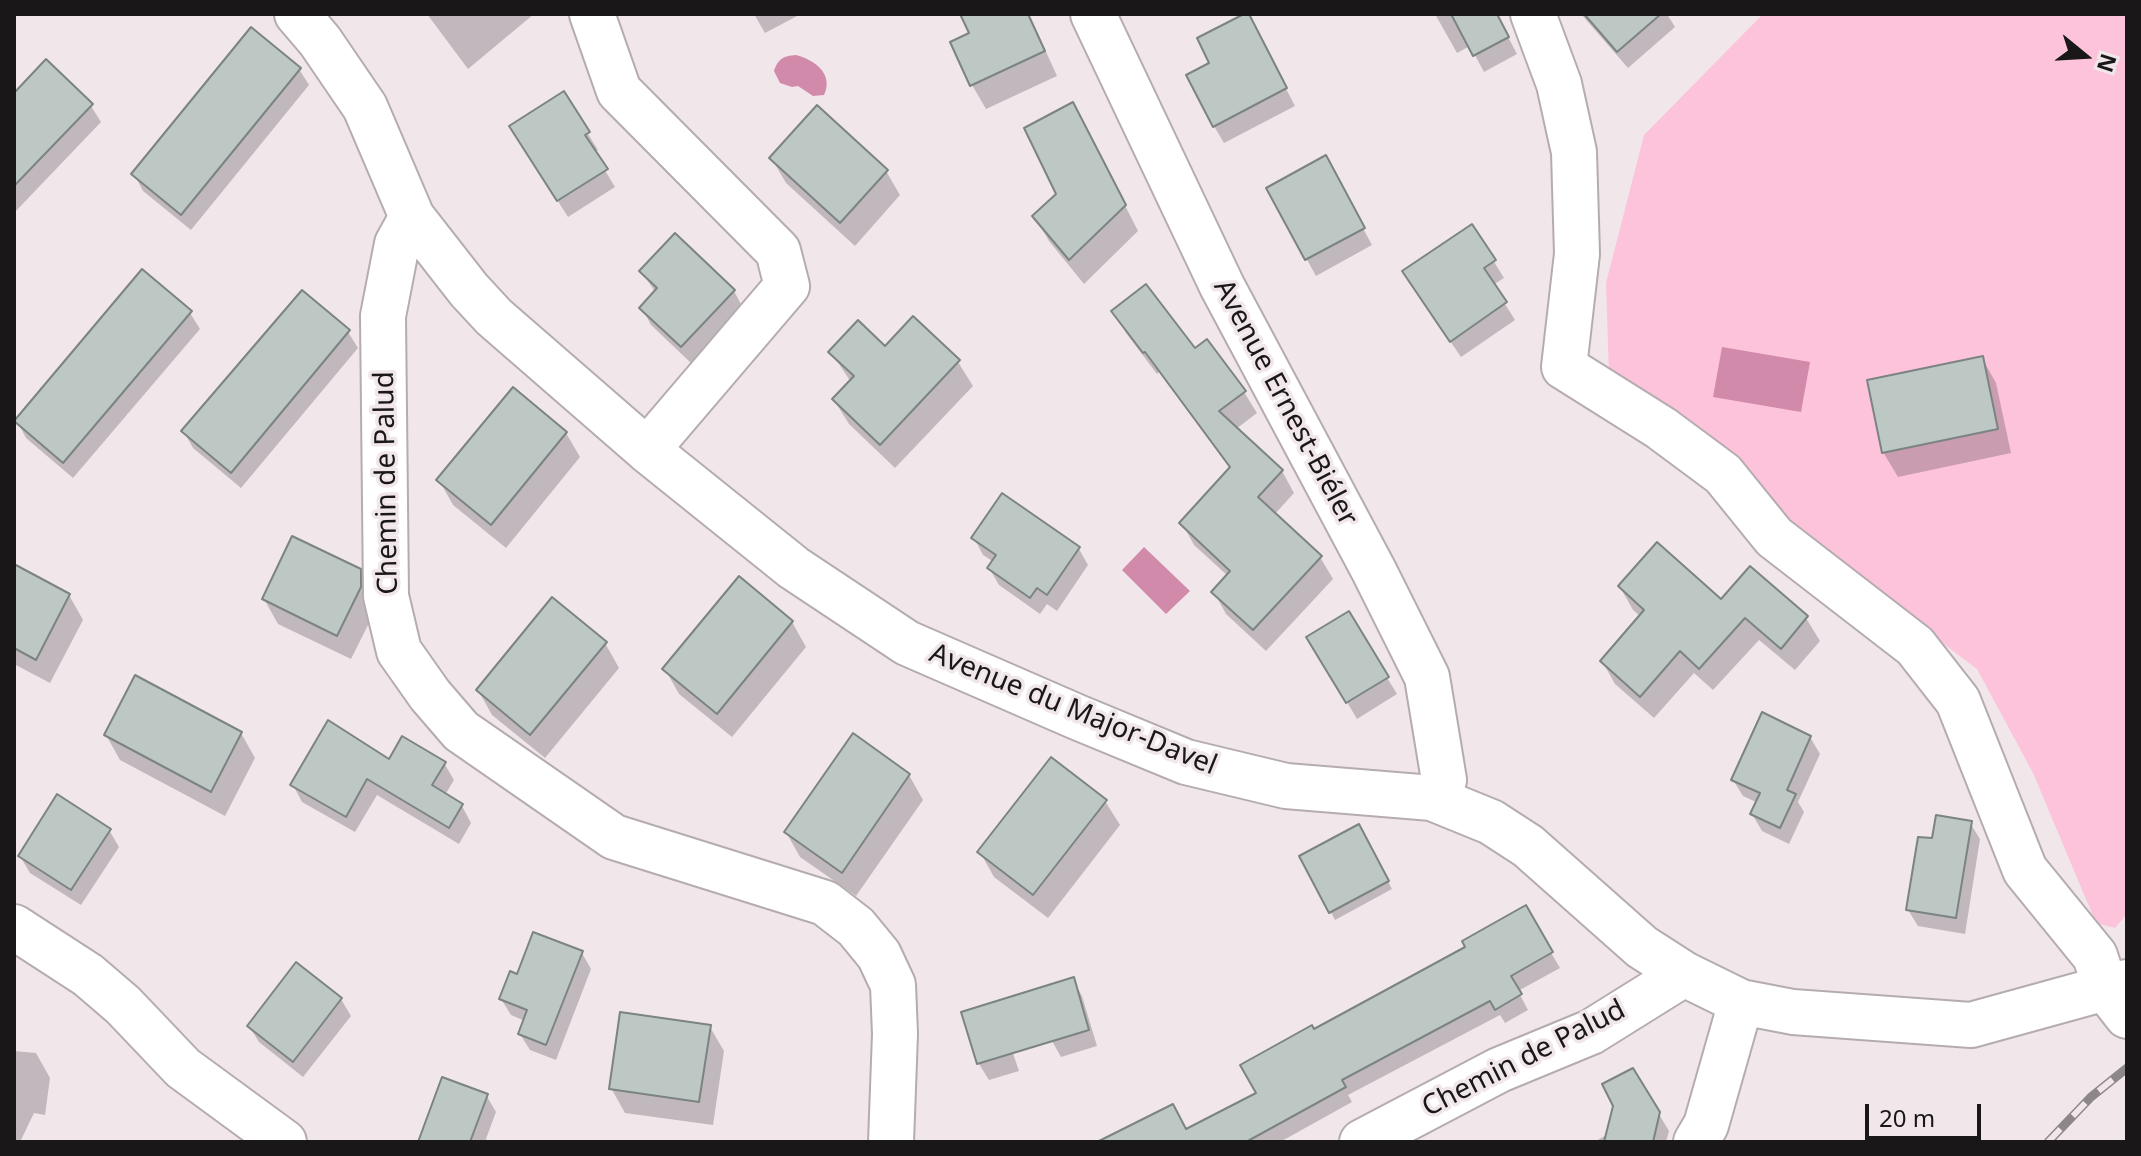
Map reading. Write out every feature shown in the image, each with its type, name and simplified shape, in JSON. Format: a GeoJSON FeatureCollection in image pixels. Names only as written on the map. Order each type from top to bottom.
{"type":"FeatureCollection","features":[{"type":"Feature","properties":{"kind":"street","name":"Avenue du Major-Davel"},"geometry":{"type":"LineString","coordinates":[[297,14],[320,41],[365,107],[412,217],[494,317],[647,450],[794,568],[907,643],[1186,762],[1286,786],[1432,798],[1491,822],[1528,846],[1642,947],[1684,974],[1741,1002],[1793,1012],[1971,1025],[2120,995]]}},
{"type":"Feature","properties":{"kind":"street"},"geometry":{"type":"LineString","coordinates":[[592,14],[619,91],[778,251],[787,286],[647,450]]}},
{"type":"Feature","properties":{"kind":"street","name":"Avenue Ernest-Biéler"},"geometry":{"type":"LineString","coordinates":[[1093,14],[1222,286],[1427,677],[1444,780],[1432,798]]}},
{"type":"Feature","properties":{"kind":"street"},"geometry":{"type":"LineString","coordinates":[[1533,14],[1559,84],[1574,152],[1577,254],[1564,367],[1661,428],[1723,474],[1774,537],[1915,646],[1958,701],[2025,870],[2095,956],[2120,995]]}},
{"type":"Feature","properties":{"kind":"street","name":"Chemin de Palud"},"geometry":{"type":"LineString","coordinates":[[412,217],[397,244],[383,316],[386,596],[399,651],[430,695],[461,731],[559,802],[614,837],[825,903],[856,927],[879,955],[893,985],[895,1034],[891,1142]]}},
{"type":"Feature","properties":{"kind":"street"},"geometry":{"type":"LineString","coordinates":[[14,927],[88,975],[123,1005],[183,1068],[284,1142]]}},
{"type":"Feature","properties":{"kind":"street","name":"Chemin de Palud"},"geometry":{"type":"LineString","coordinates":[[1362,1142],[1499,1070],[1591,1032],[1684,974]]}},
{"type":"Feature","properties":{"kind":"street"},"geometry":{"type":"LineString","coordinates":[[1696,1142],[1706,1125],[1741,1002]]}},
{"type":"Feature","properties":{"kind":"shaded area"},"geometry":{"type":"Polygon","coordinates":[[[1763,14],[2127,14],[2127,914],[2115,928],[2096,923],[2033,773],[1977,669],[1827,556],[1747,477],[1609,376],[1606,283],[1644,135],[1763,14]]]}},
{"type":"Feature","properties":{"kind":"shaded area"},"geometry":{"type":"Polygon","coordinates":[[[796,55],[810,60],[825,74],[824,95],[813,96],[798,86],[780,83],[774,71],[777,64],[784,57],[796,55]]]}},
{"type":"Feature","properties":{"kind":"shaded area"},"geometry":{"type":"Polygon","coordinates":[[[1722,347],[1810,362],[1801,412],[1713,397],[1722,347]]]}},
{"type":"Feature","properties":{"kind":"shaded area"},"geometry":{"type":"Polygon","coordinates":[[[1144,547],[1190,591],[1166,614],[1122,570],[1144,547]]]}},
{"type":"Feature","properties":{"kind":"building"},"geometry":{"type":"Polygon","coordinates":[[[960,14],[1028,14],[1045,51],[970,86],[950,42],[969,33],[960,14]]]}},
{"type":"Feature","properties":{"kind":"building"},"geometry":{"type":"Polygon","coordinates":[[[1249,14],[1287,88],[1213,127],[1186,75],[1209,63],[1197,38],[1249,14]]]}},
{"type":"Feature","properties":{"kind":"building"},"geometry":{"type":"Polygon","coordinates":[[[1451,14],[1497,14],[1509,37],[1473,56],[1451,14]]]}},
{"type":"Feature","properties":{"kind":"building"},"geometry":{"type":"Polygon","coordinates":[[[1584,14],[1661,14],[1617,52],[1584,14]]]}},
{"type":"Feature","properties":{"kind":"building"},"geometry":{"type":"Polygon","coordinates":[[[251,27],[301,68],[181,215],[131,174],[251,27]]]}},
{"type":"Feature","properties":{"kind":"building"},"geometry":{"type":"Polygon","coordinates":[[[46,59],[93,104],[14,186],[14,93],[46,59]]]}},
{"type":"Feature","properties":{"kind":"building"},"geometry":{"type":"Polygon","coordinates":[[[564,91],[590,132],[585,135],[608,169],[557,201],[509,126],[564,91]]]}},
{"type":"Feature","properties":{"kind":"building"},"geometry":{"type":"Polygon","coordinates":[[[1073,102],[1126,205],[1069,260],[1032,216],[1056,194],[1024,128],[1073,102]]]}},
{"type":"Feature","properties":{"kind":"building"},"geometry":{"type":"Polygon","coordinates":[[[817,105],[888,170],[840,223],[769,158],[817,105]]]}},
{"type":"Feature","properties":{"kind":"building"},"geometry":{"type":"Polygon","coordinates":[[[1326,155],[1365,228],[1305,260],[1266,188],[1326,155]]]}},
{"type":"Feature","properties":{"kind":"building"},"geometry":{"type":"Polygon","coordinates":[[[1472,224],[1496,260],[1484,268],[1507,302],[1450,342],[1402,271],[1472,224]]]}},
{"type":"Feature","properties":{"kind":"building"},"geometry":{"type":"Polygon","coordinates":[[[675,233],[735,290],[681,347],[639,308],[657,288],[639,271],[675,233]]]}},
{"type":"Feature","properties":{"kind":"building"},"geometry":{"type":"Polygon","coordinates":[[[142,269],[192,311],[63,463],[14,421],[142,269]]]}},
{"type":"Feature","properties":{"kind":"building"},"geometry":{"type":"Polygon","coordinates":[[[1146,284],[1195,348],[1207,339],[1246,391],[1219,411],[1283,470],[1258,497],[1322,556],[1253,630],[1211,592],[1230,571],[1179,523],[1230,467],[1111,311],[1146,284]]]}},
{"type":"Feature","properties":{"kind":"building"},"geometry":{"type":"Polygon","coordinates":[[[302,290],[350,330],[231,473],[181,431],[302,290]]]}},
{"type":"Feature","properties":{"kind":"building"},"geometry":{"type":"Polygon","coordinates":[[[913,316],[960,360],[880,445],[832,399],[854,376],[828,352],[858,320],[885,346],[913,316]]]}},
{"type":"Feature","properties":{"kind":"building"},"geometry":{"type":"Polygon","coordinates":[[[1983,356],[1998,429],[1882,453],[1867,380],[1983,356]]]}},
{"type":"Feature","properties":{"kind":"building"},"geometry":{"type":"Polygon","coordinates":[[[513,387],[567,432],[491,525],[436,480],[513,387]]]}},
{"type":"Feature","properties":{"kind":"building"},"geometry":{"type":"Polygon","coordinates":[[[1002,493],[1080,547],[1047,595],[1037,588],[1030,598],[987,568],[996,555],[971,538],[1002,493]]]}},
{"type":"Feature","properties":{"kind":"building"},"geometry":{"type":"Polygon","coordinates":[[[292,536],[361,569],[361,587],[337,636],[262,599],[292,536]]]}},
{"type":"Feature","properties":{"kind":"building"},"geometry":{"type":"Polygon","coordinates":[[[1657,542],[1721,599],[1750,566],[1808,616],[1781,649],[1745,618],[1699,669],[1680,651],[1640,697],[1600,661],[1644,610],[1618,586],[1657,542]]]}},
{"type":"Feature","properties":{"kind":"building"},"geometry":{"type":"Polygon","coordinates":[[[14,564],[70,594],[36,660],[14,648],[14,564]]]}},
{"type":"Feature","properties":{"kind":"building"},"geometry":{"type":"Polygon","coordinates":[[[739,576],[793,621],[717,714],[662,669],[739,576]]]}},
{"type":"Feature","properties":{"kind":"building"},"geometry":{"type":"Polygon","coordinates":[[[552,597],[607,642],[530,735],[476,690],[552,597]]]}},
{"type":"Feature","properties":{"kind":"building"},"geometry":{"type":"Polygon","coordinates":[[[1349,611],[1389,677],[1346,703],[1306,637],[1349,611]]]}},
{"type":"Feature","properties":{"kind":"building"},"geometry":{"type":"Polygon","coordinates":[[[135,675],[242,732],[211,792],[104,735],[135,675]]]}},
{"type":"Feature","properties":{"kind":"building"},"geometry":{"type":"Polygon","coordinates":[[[1762,712],[1811,736],[1787,790],[1796,794],[1780,828],[1750,814],[1760,793],[1731,780],[1762,712]]]}},
{"type":"Feature","properties":{"kind":"building"},"geometry":{"type":"Polygon","coordinates":[[[328,720],[389,759],[402,736],[446,762],[432,785],[463,804],[449,828],[367,779],[346,817],[290,785],[328,720]]]}},
{"type":"Feature","properties":{"kind":"building"},"geometry":{"type":"Polygon","coordinates":[[[853,733],[910,774],[842,873],[784,832],[853,733]]]}},
{"type":"Feature","properties":{"kind":"building"},"geometry":{"type":"Polygon","coordinates":[[[1051,757],[1107,800],[1033,895],[977,852],[1051,757]]]}},
{"type":"Feature","properties":{"kind":"building"},"geometry":{"type":"Polygon","coordinates":[[[57,794],[111,829],[71,890],[18,856],[57,794]]]}},
{"type":"Feature","properties":{"kind":"building"},"geometry":{"type":"Polygon","coordinates":[[[1936,815],[1972,821],[1956,918],[1906,910],[1918,837],[1932,838],[1936,815]]]}},
{"type":"Feature","properties":{"kind":"building"},"geometry":{"type":"Polygon","coordinates":[[[1359,824],[1389,881],[1329,913],[1299,856],[1359,824]]]}},
{"type":"Feature","properties":{"kind":"building"},"geometry":{"type":"Polygon","coordinates":[[[1526,905],[1553,952],[1511,976],[1522,994],[1495,1010],[1490,1001],[1342,1080],[1346,1087],[1246,1142],[1097,1142],[1173,1104],[1186,1129],[1256,1093],[1240,1065],[1312,1025],[1314,1029],[1465,947],[1462,941],[1526,905]]]}},
{"type":"Feature","properties":{"kind":"building"},"geometry":{"type":"Polygon","coordinates":[[[533,932],[583,951],[546,1045],[518,1034],[527,1010],[499,999],[510,971],[517,974],[533,932]]]}},
{"type":"Feature","properties":{"kind":"building"},"geometry":{"type":"Polygon","coordinates":[[[296,962],[342,998],[293,1062],[247,1026],[296,962]]]}},
{"type":"Feature","properties":{"kind":"building"},"geometry":{"type":"Polygon","coordinates":[[[1074,977],[1089,1030],[977,1064],[961,1012],[1074,977]]]}},
{"type":"Feature","properties":{"kind":"building"},"geometry":{"type":"Polygon","coordinates":[[[620,1012],[711,1025],[699,1102],[609,1089],[620,1012]]]}},
{"type":"Feature","properties":{"kind":"building"},"geometry":{"type":"Polygon","coordinates":[[[1633,1068],[1660,1112],[1653,1142],[1604,1142],[1613,1106],[1602,1084],[1633,1068]]]}},
{"type":"Feature","properties":{"kind":"building"},"geometry":{"type":"Polygon","coordinates":[[[442,1077],[488,1094],[470,1142],[418,1142],[442,1077]]]}},
{"type":"Feature","properties":{"kind":"railway"},"geometry":{"type":"LineString","coordinates":[[2048,1142],[2091,1097],[2127,1068]]}}]}
